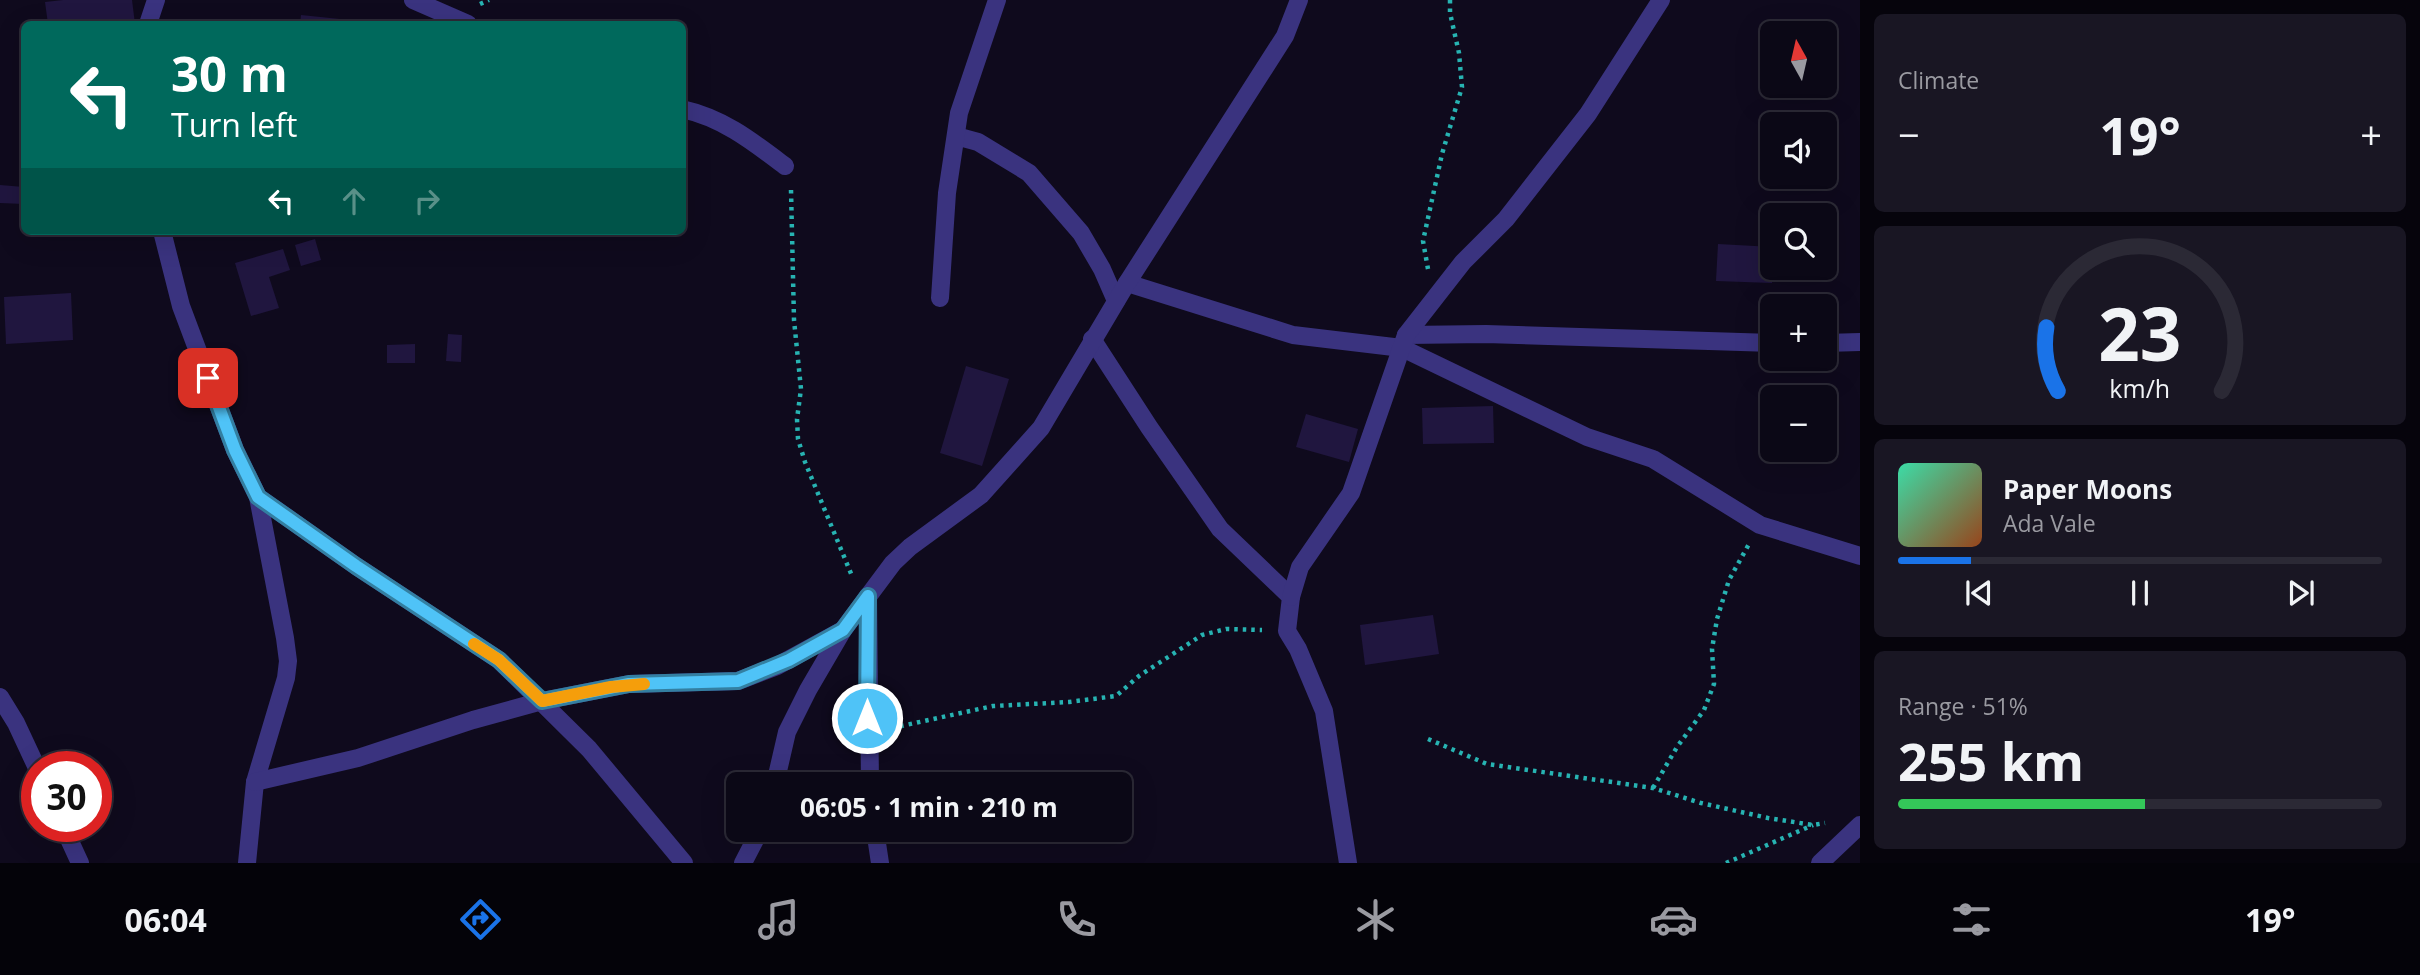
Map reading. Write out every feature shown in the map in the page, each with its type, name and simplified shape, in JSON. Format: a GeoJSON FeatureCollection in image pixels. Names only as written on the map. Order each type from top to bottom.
{"type":"FeatureCollection","features":[{"type":"Feature","properties":{"kind":"street"},"geometry":{"type":"LineString","coordinates":[[150,21],[156,0]]}},
{"type":"Feature","properties":{"kind":"street"},"geometry":{"type":"LineString","coordinates":[[413,0],[461,21]]}},
{"type":"Feature","properties":{"kind":"street"},"geometry":{"type":"LineString","coordinates":[[940,298],[943,236],[959,113],[997,0]]}},
{"type":"Feature","properties":{"kind":"street"},"geometry":{"type":"LineString","coordinates":[[778,772],[787,732],[808,690],[843,630],[865,599],[893,563],[981,495],[1041,428],[1092,339],[1285,36],[1299,0]]}},
{"type":"Feature","properties":{"kind":"street"},"geometry":{"type":"LineString","coordinates":[[1348,863],[1324,711],[1298,649],[1287,631],[1291,597],[1300,567],[1351,493],[1404,342],[1463,262],[1506,219],[1588,114],[1661,0]]}},
{"type":"Feature","properties":{"kind":"street"},"geometry":{"type":"LineString","coordinates":[[686,110],[706,114],[744,134],[785,166]]}},
{"type":"Feature","properties":{"kind":"street"},"geometry":{"type":"LineString","coordinates":[[956,136],[978,142],[1029,173],[1081,233],[1102,269],[1116,301]]}},
{"type":"Feature","properties":{"kind":"street"},"geometry":{"type":"LineString","coordinates":[[163,235],[181,306],[235,450],[258,497],[288,661],[286,678],[255,782],[247,863]]}},
{"type":"Feature","properties":{"kind":"street"},"geometry":{"type":"LineString","coordinates":[[1127,283],[1293,335],[1404,342],[1486,334],[1760,344]]}},
{"type":"Feature","properties":{"kind":"street"},"geometry":{"type":"LineString","coordinates":[[1092,339],[1220,529],[1291,597]]}},
{"type":"Feature","properties":{"kind":"street"},"geometry":{"type":"LineString","coordinates":[[1404,342],[1587,437],[1653,459],[1760,525],[1860,556]]}},
{"type":"Feature","properties":{"kind":"street"},"geometry":{"type":"LineString","coordinates":[[1837,343],[1860,342]]}},
{"type":"Feature","properties":{"kind":"street"},"geometry":{"type":"LineString","coordinates":[[258,497],[356,566],[499,660],[589,749],[684,863]]}},
{"type":"Feature","properties":{"kind":"street"},"geometry":{"type":"LineString","coordinates":[[865,599],[869,772]]}},
{"type":"Feature","properties":{"kind":"street"},"geometry":{"type":"LineString","coordinates":[[255,782],[358,758],[473,720],[542,701],[629,684],[738,681],[789,660],[843,630]]}},
{"type":"Feature","properties":{"kind":"street"},"geometry":{"type":"LineString","coordinates":[[0,697],[29,751]]}},
{"type":"Feature","properties":{"kind":"street"},"geometry":{"type":"LineString","coordinates":[[1820,863],[1860,825]]}},
{"type":"Feature","properties":{"kind":"street"},"geometry":{"type":"LineString","coordinates":[[70,842],[80,863]]}},
{"type":"Feature","properties":{"kind":"street"},"geometry":{"type":"LineString","coordinates":[[743,863],[754,842]]}},
{"type":"Feature","properties":{"kind":"street"},"geometry":{"type":"LineString","coordinates":[[877,842],[880,863]]}},
{"type":"Feature","properties":{"kind":"path"},"geometry":{"type":"LineString","coordinates":[[1433,301],[1423,241],[1441,154],[1462,87],[1460,53],[1450,13],[1450,0]]}},
{"type":"Feature","properties":{"kind":"path"},"geometry":{"type":"LineString","coordinates":[[785,166],[791,181],[794,320],[801,389],[797,419],[798,439],[805,462],[865,599]]}},
{"type":"Feature","properties":{"kind":"path"},"geometry":{"type":"LineString","coordinates":[[1653,788],[1677,747],[1704,710],[1714,684],[1712,649],[1717,619],[1729,580],[1760,525]]}},
{"type":"Feature","properties":{"kind":"path"},"geometry":{"type":"LineString","coordinates":[[867,743],[894,727],[963,711],[1116,696],[1139,676],[1202,635],[1226,629],[1287,631]]}},
{"type":"Feature","properties":{"kind":"path"},"geometry":{"type":"LineString","coordinates":[[1428,739],[1487,764],[1653,788],[1701,803],[1813,825]]}},
{"type":"Feature","properties":{"kind":"path"},"geometry":{"type":"LineString","coordinates":[[1726,863],[1813,825],[1837,820]]}},
{"type":"Feature","properties":{"kind":"building"},"geometry":{"type":"Polygon","coordinates":[[[132,0],[135,21],[48,21],[45,2],[132,0]]]}},
{"type":"Feature","properties":{"kind":"building"},"geometry":{"type":"Polygon","coordinates":[[[301,15],[340,19],[340,21],[300,21],[301,15]]]}},
{"type":"Feature","properties":{"kind":"building"},"geometry":{"type":"Polygon","coordinates":[[[0,185],[21,187],[21,204],[0,203],[0,185]]]}},
{"type":"Feature","properties":{"kind":"building"},"geometry":{"type":"Polygon","coordinates":[[[315,239],[321,260],[301,266],[295,245],[315,239]]]}},
{"type":"Feature","properties":{"kind":"building"},"geometry":{"type":"Polygon","coordinates":[[[1718,244],[1760,246],[1760,280],[1772,280],[1772,283],[1716,281],[1718,244]]]}},
{"type":"Feature","properties":{"kind":"building"},"geometry":{"type":"Polygon","coordinates":[[[283,249],[290,270],[269,277],[279,308],[251,316],[235,263],[283,249]]]}},
{"type":"Feature","properties":{"kind":"building"},"geometry":{"type":"Polygon","coordinates":[[[71,293],[73,340],[6,344],[4,297],[71,293]]]}},
{"type":"Feature","properties":{"kind":"building"},"geometry":{"type":"Polygon","coordinates":[[[448,334],[462,335],[461,362],[446,361],[448,334]]]}},
{"type":"Feature","properties":{"kind":"building"},"geometry":{"type":"Polygon","coordinates":[[[415,344],[415,363],[387,363],[387,345],[415,344]]]}},
{"type":"Feature","properties":{"kind":"building"},"geometry":{"type":"Polygon","coordinates":[[[966,366],[1009,379],[982,466],[940,453],[966,366]]]}},
{"type":"Feature","properties":{"kind":"building"},"geometry":{"type":"Polygon","coordinates":[[[1493,406],[1494,443],[1423,444],[1422,408],[1493,406]]]}},
{"type":"Feature","properties":{"kind":"building"},"geometry":{"type":"Polygon","coordinates":[[[1306,414],[1358,429],[1349,462],[1296,447],[1306,414]]]}},
{"type":"Feature","properties":{"kind":"building"},"geometry":{"type":"Polygon","coordinates":[[[1433,615],[1439,654],[1365,665],[1360,625],[1433,615]]]}},
{"type":"Feature","properties":{"kind":"slow traffic"},"geometry":{"type":"LineString","coordinates":[[474,644],[499,660],[542,701],[629,684],[644,684]]}},
{"type":"Feature","properties":{"kind":"route"},"geometry":{"type":"LineString","coordinates":[[208,378],[235,450],[258,497],[356,566],[499,660],[542,701],[629,684],[738,681],[789,660],[843,630],[868,596],[867,718]]}}]}
